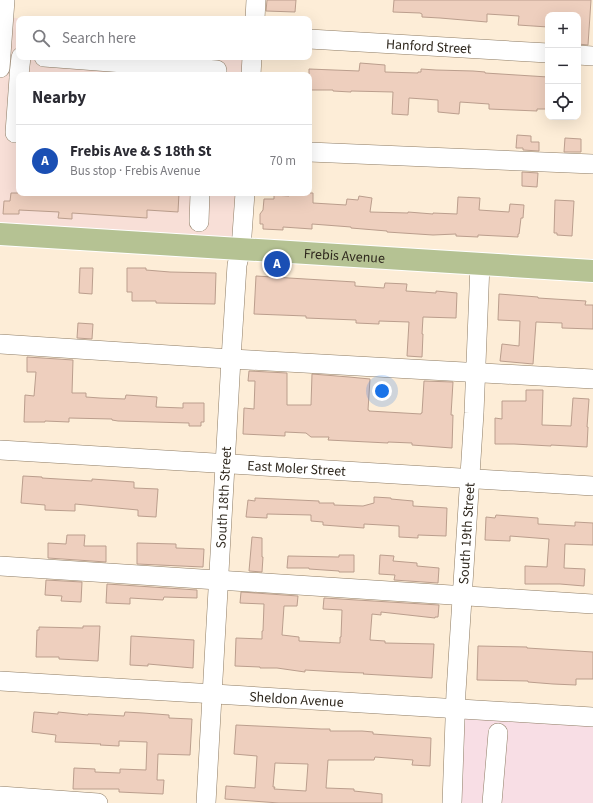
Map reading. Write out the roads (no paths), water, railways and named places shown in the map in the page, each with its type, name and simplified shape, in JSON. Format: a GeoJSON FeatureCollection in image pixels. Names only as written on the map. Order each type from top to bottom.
{"type":"FeatureCollection","features":[{"type":"Feature","properties":{"kind":"main road","name":"Frebis Avenue"},"geometry":{"type":"LineString","coordinates":[[0,234],[593,271]]}},
{"type":"Feature","properties":{"kind":"street"},"geometry":{"type":"LineString","coordinates":[[0,68],[8,21],[5,0]]}},
{"type":"Feature","properties":{"kind":"street"},"geometry":{"type":"LineString","coordinates":[[255,16],[256,0]]}},
{"type":"Feature","properties":{"kind":"street","name":"Hanford Street"},"geometry":{"type":"LineString","coordinates":[[312,39],[545,53]]}},
{"type":"Feature","properties":{"kind":"street"},"geometry":{"type":"LineString","coordinates":[[581,55],[593,56]]}},
{"type":"Feature","properties":{"kind":"street"},"geometry":{"type":"LineString","coordinates":[[19,72],[21,60]]}},
{"type":"Feature","properties":{"kind":"street"},"geometry":{"type":"LineString","coordinates":[[84,60],[217,70],[217,72]]}},
{"type":"Feature","properties":{"kind":"street"},"geometry":{"type":"LineString","coordinates":[[251,72],[252,60]]}},
{"type":"Feature","properties":{"kind":"street"},"geometry":{"type":"LineString","coordinates":[[11,132],[16,98]]}},
{"type":"Feature","properties":{"kind":"street"},"geometry":{"type":"LineString","coordinates":[[312,152],[593,164]]}},
{"type":"Feature","properties":{"kind":"street"},"geometry":{"type":"LineString","coordinates":[[198,222],[200,196]]}},
{"type":"Feature","properties":{"kind":"street","name":"South 18th Street"},"geometry":{"type":"LineString","coordinates":[[206,803],[237,265],[241,249],[245,196]]}},
{"type":"Feature","properties":{"kind":"street","name":"South 19th Street"},"geometry":{"type":"LineString","coordinates":[[452,803],[480,264]]}},
{"type":"Feature","properties":{"kind":"street"},"geometry":{"type":"LineString","coordinates":[[0,344],[231,359],[593,378]]}},
{"type":"Feature","properties":{"kind":"street","name":"East Moler Street"},"geometry":{"type":"LineString","coordinates":[[0,450],[593,486]]}},
{"type":"Feature","properties":{"kind":"street"},"geometry":{"type":"LineString","coordinates":[[0,566],[593,604]]}},
{"type":"Feature","properties":{"kind":"street","name":"Sheldon Avenue"},"geometry":{"type":"LineString","coordinates":[[0,681],[456,710],[593,717]]}},
{"type":"Feature","properties":{"kind":"street"},"geometry":{"type":"LineString","coordinates":[[492,803],[498,734]]}},
{"type":"Feature","properties":{"kind":"street"},"geometry":{"type":"LineString","coordinates":[[0,796],[98,803]]}},
{"type":"Feature","properties":{"kind":"place","name":"Frebis Ave & S 18th St"},"geometry":{"type":"Point","coordinates":[277,264]}}]}
